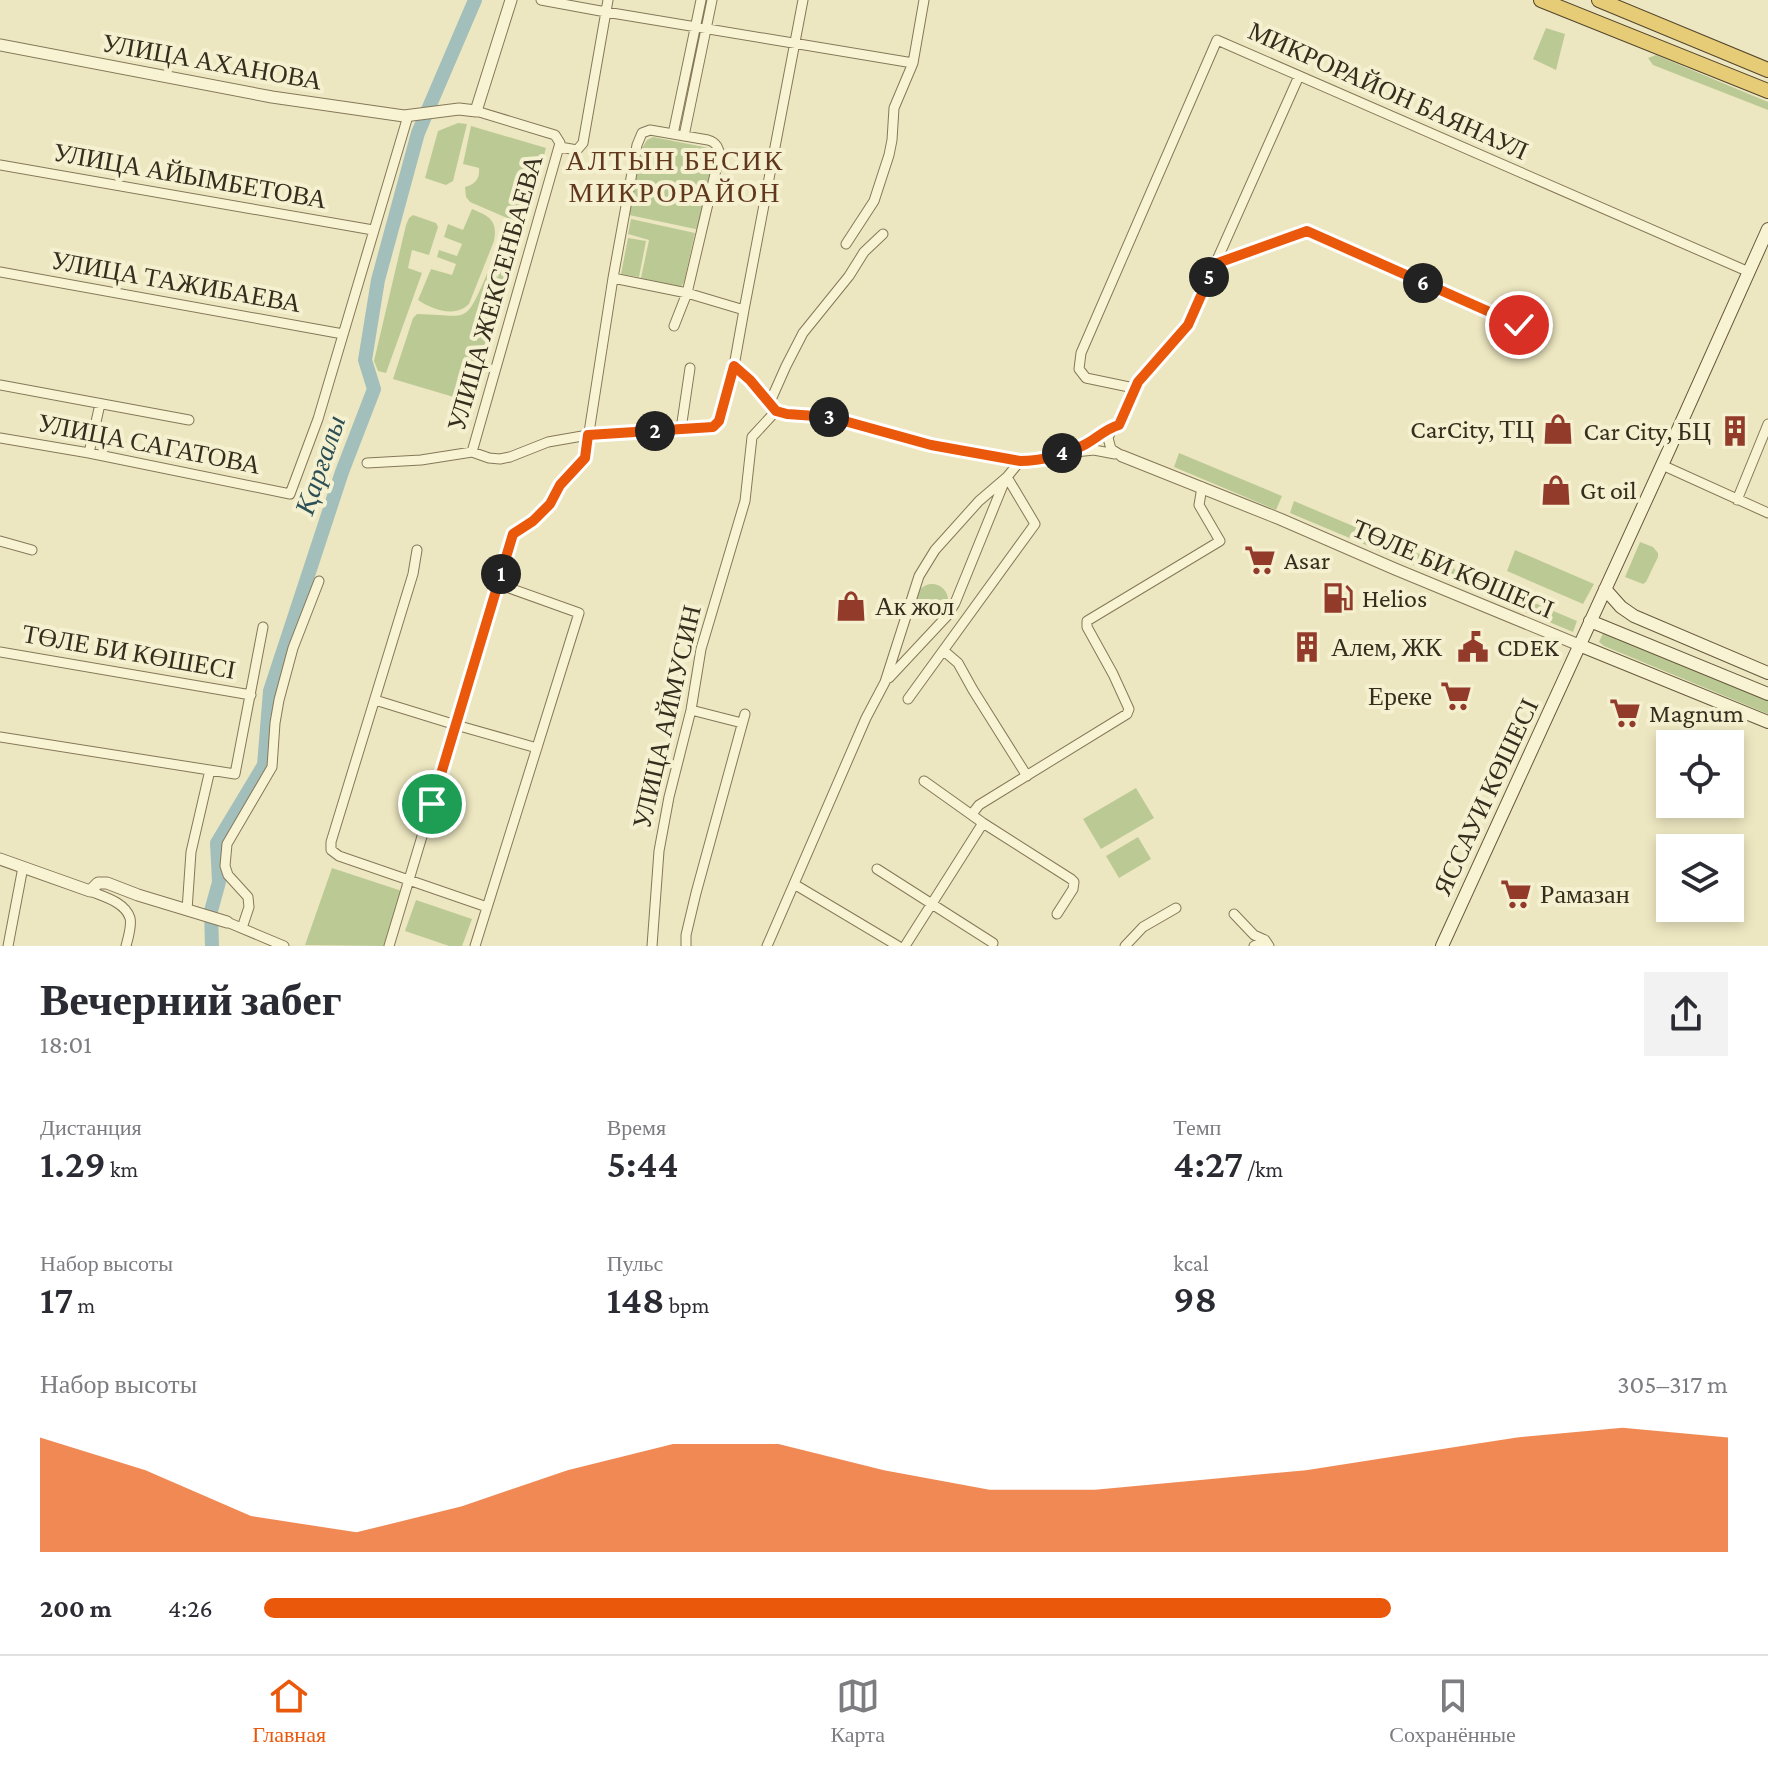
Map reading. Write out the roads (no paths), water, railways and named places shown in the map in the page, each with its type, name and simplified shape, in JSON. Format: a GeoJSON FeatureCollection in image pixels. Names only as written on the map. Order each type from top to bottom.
{"type":"FeatureCollection","features":[{"type":"Feature","properties":{"kind":"highway"},"geometry":{"type":"LineString","coordinates":[[1541,0],[1768,91]]}},
{"type":"Feature","properties":{"kind":"highway"},"geometry":{"type":"LineString","coordinates":[[1599,0],[1768,70]]}},
{"type":"Feature","properties":{"kind":"main road","name":"ЯССАУИ КӨШЕСІ"},"geometry":{"type":"LineString","coordinates":[[1442,946],[1768,229]]}},
{"type":"Feature","properties":{"kind":"main road"},"geometry":{"type":"LineString","coordinates":[[1605,589],[1634,616],[1768,673]]}},
{"type":"Feature","properties":{"kind":"main road"},"geometry":{"type":"LineString","coordinates":[[1590,621],[1768,694]]}},
{"type":"Feature","properties":{"kind":"main road","name":"ТӨЛЕ БИ КӨШЕСІ"},"geometry":{"type":"LineString","coordinates":[[1579,645],[1768,722]]}},
{"type":"Feature","properties":{"kind":"street"},"geometry":{"type":"LineString","coordinates":[[476,111],[511,0]]}},
{"type":"Feature","properties":{"kind":"street"},"geometry":{"type":"LineString","coordinates":[[541,0],[913,63]]}},
{"type":"Feature","properties":{"kind":"street","name":"УЛИЦА ЖЕКСЕНБАЕВА"},"geometry":{"type":"LineString","coordinates":[[560,147],[575,150],[583,143],[608,0]]}},
{"type":"Feature","properties":{"kind":"street"},"geometry":{"type":"LineString","coordinates":[[679,135],[701,0]]}},
{"type":"Feature","properties":{"kind":"street"},"geometry":{"type":"LineString","coordinates":[[679,135],[712,0]]}},
{"type":"Feature","properties":{"kind":"street"},"geometry":{"type":"LineString","coordinates":[[367,463],[421,460],[472,452],[489,458],[510,457],[548,442],[588,435],[716,425],[734,366],[741,310],[803,0]]}},
{"type":"Feature","properties":{"kind":"street"},"geometry":{"type":"LineString","coordinates":[[846,244],[874,201],[892,140],[894,108],[913,63],[924,0]]}},
{"type":"Feature","properties":{"kind":"street","name":"МИКРОРАЙОН БАЯНАУЛ"},"geometry":{"type":"LineString","coordinates":[[1134,388],[1086,378],[1079,369],[1081,353],[1217,40],[1749,272]]}},
{"type":"Feature","properties":{"kind":"street","name":"УЛИЦА АХАНОВА"},"geometry":{"type":"LineString","coordinates":[[0,45],[272,97],[412,116]]}},
{"type":"Feature","properties":{"kind":"street"},"geometry":{"type":"LineString","coordinates":[[1122,456],[1111,449],[1108,438],[1111,431],[1119,425],[1134,388],[1188,325],[1299,76]]}},
{"type":"Feature","properties":{"kind":"street","name":"УЛИЦА ЖЕКСЕНБАЕВА"},"geometry":{"type":"LineString","coordinates":[[412,116],[459,109],[476,111],[555,135],[560,140],[472,452]]}},
{"type":"Feature","properties":{"kind":"street"},"geometry":{"type":"LineString","coordinates":[[343,334],[373,230],[412,116]]}},
{"type":"Feature","properties":{"kind":"street"},"geometry":{"type":"LineString","coordinates":[[389,946],[513,534],[533,521],[550,504],[560,485],[585,458],[640,136],[647,130],[712,141],[717,145],[719,154],[687,293],[674,326]]}},
{"type":"Feature","properties":{"kind":"street","name":"УЛИЦА АЙЫМБЕТОВА"},"geometry":{"type":"LineString","coordinates":[[0,165],[373,230]]}},
{"type":"Feature","properties":{"kind":"street"},"geometry":{"type":"LineString","coordinates":[[1215,264],[1307,231],[1524,327]]}},
{"type":"Feature","properties":{"kind":"street","name":"УЛИЦА АЙМУСИН"},"geometry":{"type":"LineString","coordinates":[[652,946],[659,851],[669,797],[691,710],[701,649],[745,501],[752,437],[773,407],[786,366],[803,333],[849,276],[864,252],[883,234]]}},
{"type":"Feature","properties":{"kind":"street","name":"УЛИЦА ТАЖИБАЕВА"},"geometry":{"type":"LineString","coordinates":[[0,272],[343,334]]}},
{"type":"Feature","properties":{"kind":"street"},"geometry":{"type":"LineString","coordinates":[[617,278],[687,293],[741,310]]}},
{"type":"Feature","properties":{"kind":"street","name":"УЛИЦА САГАТОВА"},"geometry":{"type":"LineString","coordinates":[[0,438],[290,494],[318,419],[343,334]]}},
{"type":"Feature","properties":{"kind":"street"},"geometry":{"type":"LineString","coordinates":[[734,366],[773,407],[787,414],[830,417],[931,445],[1020,461],[1094,450],[1122,456]]}},
{"type":"Feature","properties":{"kind":"street"},"geometry":{"type":"LineString","coordinates":[[681,429],[690,368]]}},
{"type":"Feature","properties":{"kind":"street"},"geometry":{"type":"LineString","coordinates":[[0,385],[189,420]]}},
{"type":"Feature","properties":{"kind":"street"},"geometry":{"type":"LineString","coordinates":[[89,453],[100,404]]}},
{"type":"Feature","properties":{"kind":"street"},"geometry":{"type":"LineString","coordinates":[[1737,500],[1768,424]]}},
{"type":"Feature","properties":{"kind":"street"},"geometry":{"type":"LineString","coordinates":[[1060,454],[1084,445],[1119,425]]}},
{"type":"Feature","properties":{"kind":"street","name":"ТӨЛЕ БИ КӨШЕСІ"},"geometry":{"type":"LineString","coordinates":[[1122,456],[1579,645]]}},
{"type":"Feature","properties":{"kind":"street"},"geometry":{"type":"LineString","coordinates":[[767,946],[866,718],[885,682],[919,576],[935,550],[1020,461]]}},
{"type":"Feature","properties":{"kind":"street"},"geometry":{"type":"LineString","coordinates":[[1662,465],[1768,513]]}},
{"type":"Feature","properties":{"kind":"street"},"geometry":{"type":"LineString","coordinates":[[908,699],[1035,524],[1007,477]]}},
{"type":"Feature","properties":{"kind":"street"},"geometry":{"type":"LineString","coordinates":[[885,682],[947,616],[955,603],[1007,477]]}},
{"type":"Feature","properties":{"kind":"street"},"geometry":{"type":"LineString","coordinates":[[972,814],[979,805],[1127,714],[1129,709],[1087,627],[1087,621],[1220,541],[1199,505],[1202,487]]}},
{"type":"Feature","properties":{"kind":"street"},"geometry":{"type":"LineString","coordinates":[[0,541],[32,550]]}},
{"type":"Feature","properties":{"kind":"street"},"geometry":{"type":"LineString","coordinates":[[417,550],[413,574],[331,850],[335,855],[487,907]]}},
{"type":"Feature","properties":{"kind":"street"},"geometry":{"type":"LineString","coordinates":[[242,928],[249,907],[248,897],[228,875],[225,866],[227,844],[272,767],[279,700],[293,648],[319,581]]}},
{"type":"Feature","properties":{"kind":"street"},"geometry":{"type":"LineString","coordinates":[[475,946],[579,613],[498,584]]}},
{"type":"Feature","properties":{"kind":"street"},"geometry":{"type":"LineString","coordinates":[[0,737],[235,774],[263,627]]}},
{"type":"Feature","properties":{"kind":"street"},"geometry":{"type":"LineString","coordinates":[[944,651],[958,663],[1027,776]]}},
{"type":"Feature","properties":{"kind":"street","name":"ТӨЛЕ БИ КӨШЕСІ"},"geometry":{"type":"LineString","coordinates":[[0,652],[251,695]]}},
{"type":"Feature","properties":{"kind":"street"},"geometry":{"type":"LineString","coordinates":[[375,700],[537,748]]}},
{"type":"Feature","properties":{"kind":"street"},"geometry":{"type":"LineString","coordinates":[[686,946],[696,893],[744,718],[691,710]]}},
{"type":"Feature","properties":{"kind":"street"},"geometry":{"type":"LineString","coordinates":[[187,910],[191,852],[210,770]]}},
{"type":"Feature","properties":{"kind":"street"},"geometry":{"type":"LineString","coordinates":[[924,781],[1071,879],[1073,889],[1057,914]]}},
{"type":"Feature","properties":{"kind":"street"},"geometry":{"type":"LineString","coordinates":[[905,946],[983,823]]}},
{"type":"Feature","properties":{"kind":"street"},"geometry":{"type":"LineString","coordinates":[[0,859],[113,901],[123,908],[131,921],[126,946]]}},
{"type":"Feature","properties":{"kind":"street"},"geometry":{"type":"LineString","coordinates":[[8,946],[23,867]]}},
{"type":"Feature","properties":{"kind":"street"},"geometry":{"type":"LineString","coordinates":[[877,869],[993,943]]}},
{"type":"Feature","properties":{"kind":"street"},"geometry":{"type":"LineString","coordinates":[[90,891],[98,883],[107,883],[227,922],[284,946]]}},
{"type":"Feature","properties":{"kind":"street"},"geometry":{"type":"LineString","coordinates":[[794,884],[884,943],[898,946]]}},
{"type":"Feature","properties":{"kind":"street"},"geometry":{"type":"LineString","coordinates":[[1125,946],[1143,927],[1176,908]]}},
{"type":"Feature","properties":{"kind":"street"},"geometry":{"type":"LineString","coordinates":[[1234,914],[1254,935],[1267,943]]}},
{"type":"Feature","properties":{"kind":"street"},"geometry":{"type":"LineString","coordinates":[[1254,946],[1267,943]]}},
{"type":"Feature","properties":{"kind":"waterway","name":"Қарғалы"},"geometry":{"type":"LineString","coordinates":[[212,946],[211,911],[219,882],[217,843],[264,765],[270,691],[342,472],[374,389],[365,360],[378,280],[418,133],[475,0]]}},
{"type":"Feature","properties":{"kind":"place","name":"CarCity, ТЦ"},"geometry":{"type":"Point","coordinates":[1558,429]}},
{"type":"Feature","properties":{"kind":"place","name":"Car City, БЦ"},"geometry":{"type":"Point","coordinates":[1735,431]}},
{"type":"Feature","properties":{"kind":"place","name":"Gt oil"},"geometry":{"type":"Point","coordinates":[1556,490]}},
{"type":"Feature","properties":{"kind":"place","name":"Asar"},"geometry":{"type":"Point","coordinates":[1260,560]}},
{"type":"Feature","properties":{"kind":"place","name":"Helios"},"geometry":{"type":"Point","coordinates":[1338,598]}},
{"type":"Feature","properties":{"kind":"place","name":"Ак жол"},"geometry":{"type":"Point","coordinates":[851,606]}},
{"type":"Feature","properties":{"kind":"place","name":"Алем, ЖК"},"geometry":{"type":"Point","coordinates":[1307,647]}},
{"type":"Feature","properties":{"kind":"place","name":"CDEK"},"geometry":{"type":"Point","coordinates":[1473,647]}},
{"type":"Feature","properties":{"kind":"place","name":"Ереке"},"geometry":{"type":"Point","coordinates":[1456,696]}},
{"type":"Feature","properties":{"kind":"place","name":"Magnum"},"geometry":{"type":"Point","coordinates":[1625,713]}},
{"type":"Feature","properties":{"kind":"place","name":"Рамазан"},"geometry":{"type":"Point","coordinates":[1516,894]}},
{"type":"Feature","properties":{"kind":"district","name":"АЛТЫН БЕСИК МИКРОРАЙОН"},"geometry":{"type":"Point","coordinates":[675,176]}}]}
